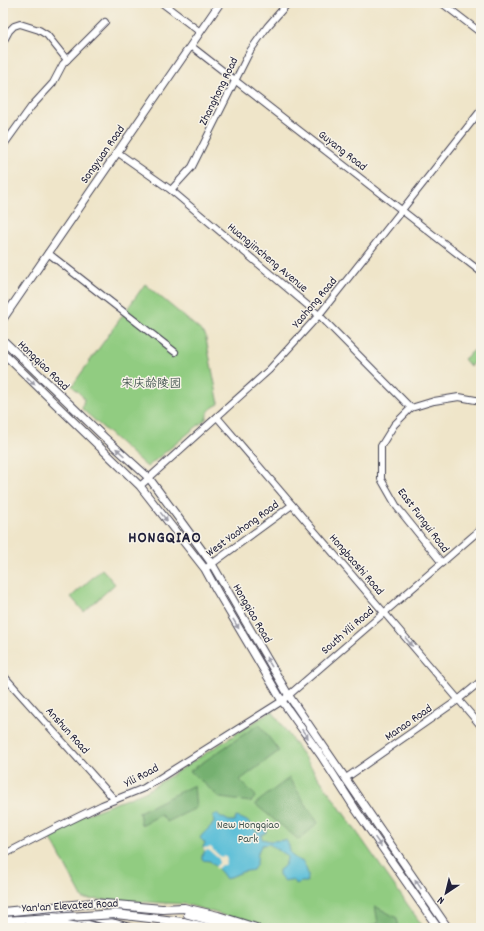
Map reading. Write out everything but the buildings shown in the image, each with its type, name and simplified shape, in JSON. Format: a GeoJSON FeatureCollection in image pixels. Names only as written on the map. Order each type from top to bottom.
{"type":"FeatureCollection","features":[{"type":"Feature","properties":{"kind":"highway","name":"Yan'an Elevated Road"},"geometry":{"type":"LineString","coordinates":[[3,911],[93,903],[162,908],[238,928]]}},
{"type":"Feature","properties":{"kind":"highway"},"geometry":{"type":"LineString","coordinates":[[162,908],[184,908],[218,916],[256,928]]}},
{"type":"Feature","properties":{"kind":"highway","name":"Yan'an Elevated Road"},"geometry":{"type":"LineString","coordinates":[[3,921],[116,914],[183,922],[209,928]]}},
{"type":"Feature","properties":{"kind":"highway"},"geometry":{"type":"LineString","coordinates":[[3,921],[61,924],[84,928]]}},
{"type":"Feature","properties":{"kind":"main road","name":"Songyuan Road"},"geometry":{"type":"LineString","coordinates":[[3,319],[220,3]]}},
{"type":"Feature","properties":{"kind":"main road","name":"Hongqiao Road"},"geometry":{"type":"LineString","coordinates":[[3,340],[149,478],[212,564],[289,696],[448,928]]}},
{"type":"Feature","properties":{"kind":"main road","name":"Hongqiao Road"},"geometry":{"type":"LineString","coordinates":[[3,353],[140,486],[206,569],[217,591],[282,701],[322,757],[356,810],[438,928]]}},
{"type":"Feature","properties":{"kind":"main road"},"geometry":{"type":"LineString","coordinates":[[3,911],[19,909],[30,920]]}},
{"type":"Feature","properties":{"kind":"main road"},"geometry":{"type":"LineString","coordinates":[[3,925],[30,920],[51,912],[90,916],[132,928]]}},
{"type":"Feature","properties":{"kind":"main road"},"geometry":{"type":"LineString","coordinates":[[3,917],[87,924],[101,928]]}},
{"type":"Feature","properties":{"kind":"main road"},"geometry":{"type":"LineString","coordinates":[[3,921],[30,920],[60,928]]}},
{"type":"Feature","properties":{"kind":"street"},"geometry":{"type":"LineString","coordinates":[[162,3],[200,32]]}},
{"type":"Feature","properties":{"kind":"street","name":"Zhanghong Road"},"geometry":{"type":"LineString","coordinates":[[171,190],[192,167],[250,51],[261,34],[288,3]]}},
{"type":"Feature","properties":{"kind":"street"},"geometry":{"type":"LineString","coordinates":[[442,3],[481,32]]}},
{"type":"Feature","properties":{"kind":"street"},"geometry":{"type":"LineString","coordinates":[[3,146],[31,107],[54,83],[63,64],[105,22]]}},
{"type":"Feature","properties":{"kind":"street"},"geometry":{"type":"LineString","coordinates":[[3,42],[9,31],[14,26],[20,24],[39,30],[46,35],[67,60]]}},
{"type":"Feature","properties":{"kind":"street","name":"Guyang Road"},"geometry":{"type":"LineString","coordinates":[[191,46],[481,272]]}},
{"type":"Feature","properties":{"kind":"street","name":"Yaohong Road"},"geometry":{"type":"LineString","coordinates":[[140,486],[269,370],[319,316],[481,110]]}},
{"type":"Feature","properties":{"kind":"street","name":"Huangjincheng Avenue"},"geometry":{"type":"LineString","coordinates":[[117,152],[171,190],[319,316],[411,408]]}},
{"type":"Feature","properties":{"kind":"street"},"geometry":{"type":"LineString","coordinates":[[48,253],[175,352]]}},
{"type":"Feature","properties":{"kind":"street","name":"East Fungui Road"},"geometry":{"type":"LineString","coordinates":[[442,563],[397,507],[381,479],[381,446],[394,425],[411,408],[434,401],[458,397],[481,401]]}},
{"type":"Feature","properties":{"kind":"street","name":"Hongbaoshi Road"},"geometry":{"type":"LineString","coordinates":[[216,417],[481,726]]}},
{"type":"Feature","properties":{"kind":"street","name":"West Yaohong Road"},"geometry":{"type":"LineString","coordinates":[[206,569],[292,505]]}},
{"type":"Feature","properties":{"kind":"street","name":"South Yili Road"},"geometry":{"type":"LineString","coordinates":[[282,701],[481,529]]}},
{"type":"Feature","properties":{"kind":"street","name":"Anshun Road"},"geometry":{"type":"LineString","coordinates":[[3,675],[115,800]]}},
{"type":"Feature","properties":{"kind":"street","name":"Manao Road"},"geometry":{"type":"LineString","coordinates":[[346,778],[458,700],[481,681]]}},
{"type":"Feature","properties":{"kind":"street","name":"Yili Road"},"geometry":{"type":"LineString","coordinates":[[3,855],[39,835],[144,788],[282,701]]}},
{"type":"Feature","properties":{"kind":"green space","name":"宋庆龄陵园"},"geometry":{"type":"Polygon","coordinates":[[[145,284],[205,334],[219,404],[210,410],[206,419],[147,467],[82,409],[84,398],[72,386],[145,284]]]}},
{"type":"Feature","properties":{"kind":"green space"},"geometry":{"type":"Polygon","coordinates":[[[478,347],[481,351],[481,356],[470,366],[464,359],[478,347]]]}},
{"type":"Feature","properties":{"kind":"green space"},"geometry":{"type":"Polygon","coordinates":[[[102,569],[115,584],[84,612],[71,597],[102,569]]]}},
{"type":"Feature","properties":{"kind":"green space","name":"New Hongqiao Park"},"geometry":{"type":"Polygon","coordinates":[[[272,711],[424,928],[267,928],[185,904],[83,899],[50,837],[79,817],[145,792],[272,711]]]}},
{"type":"Feature","properties":{"kind":"green space"},"geometry":{"type":"Polygon","coordinates":[[[259,724],[279,751],[240,780],[256,796],[251,802],[220,798],[190,771],[259,724]]]}},
{"type":"Feature","properties":{"kind":"green space"},"geometry":{"type":"Polygon","coordinates":[[[289,778],[318,823],[299,840],[255,804],[289,778]]]}},
{"type":"Feature","properties":{"kind":"green space"},"geometry":{"type":"Polygon","coordinates":[[[194,785],[196,808],[167,822],[161,815],[141,825],[139,812],[194,785]]]}},
{"type":"Feature","properties":{"kind":"green space"},"geometry":{"type":"Polygon","coordinates":[[[375,906],[397,918],[399,928],[366,928],[378,923],[375,906]]]}},
{"type":"Feature","properties":{"kind":"water"},"geometry":{"type":"Polygon","coordinates":[[[216,814],[229,821],[235,821],[236,817],[244,819],[251,824],[257,833],[263,829],[267,832],[261,835],[262,839],[270,841],[286,840],[291,855],[304,864],[308,874],[307,882],[296,884],[291,880],[285,881],[279,876],[279,870],[287,861],[287,856],[269,844],[262,845],[260,848],[257,863],[253,870],[242,872],[226,879],[210,861],[202,860],[202,856],[205,851],[203,847],[205,843],[200,838],[214,823],[213,816],[216,814]]]}},
{"type":"Feature","properties":{"kind":"pier"},"geometry":{"type":"Polygon","coordinates":[[[210,847],[221,857],[226,857],[227,861],[225,865],[221,865],[217,869],[215,867],[219,863],[219,859],[208,850],[205,851],[203,848],[210,847]]]}},
{"type":"Feature","properties":{"kind":"district","name":"HONGQIAO"},"geometry":{"type":"Point","coordinates":[165,536]}}]}
